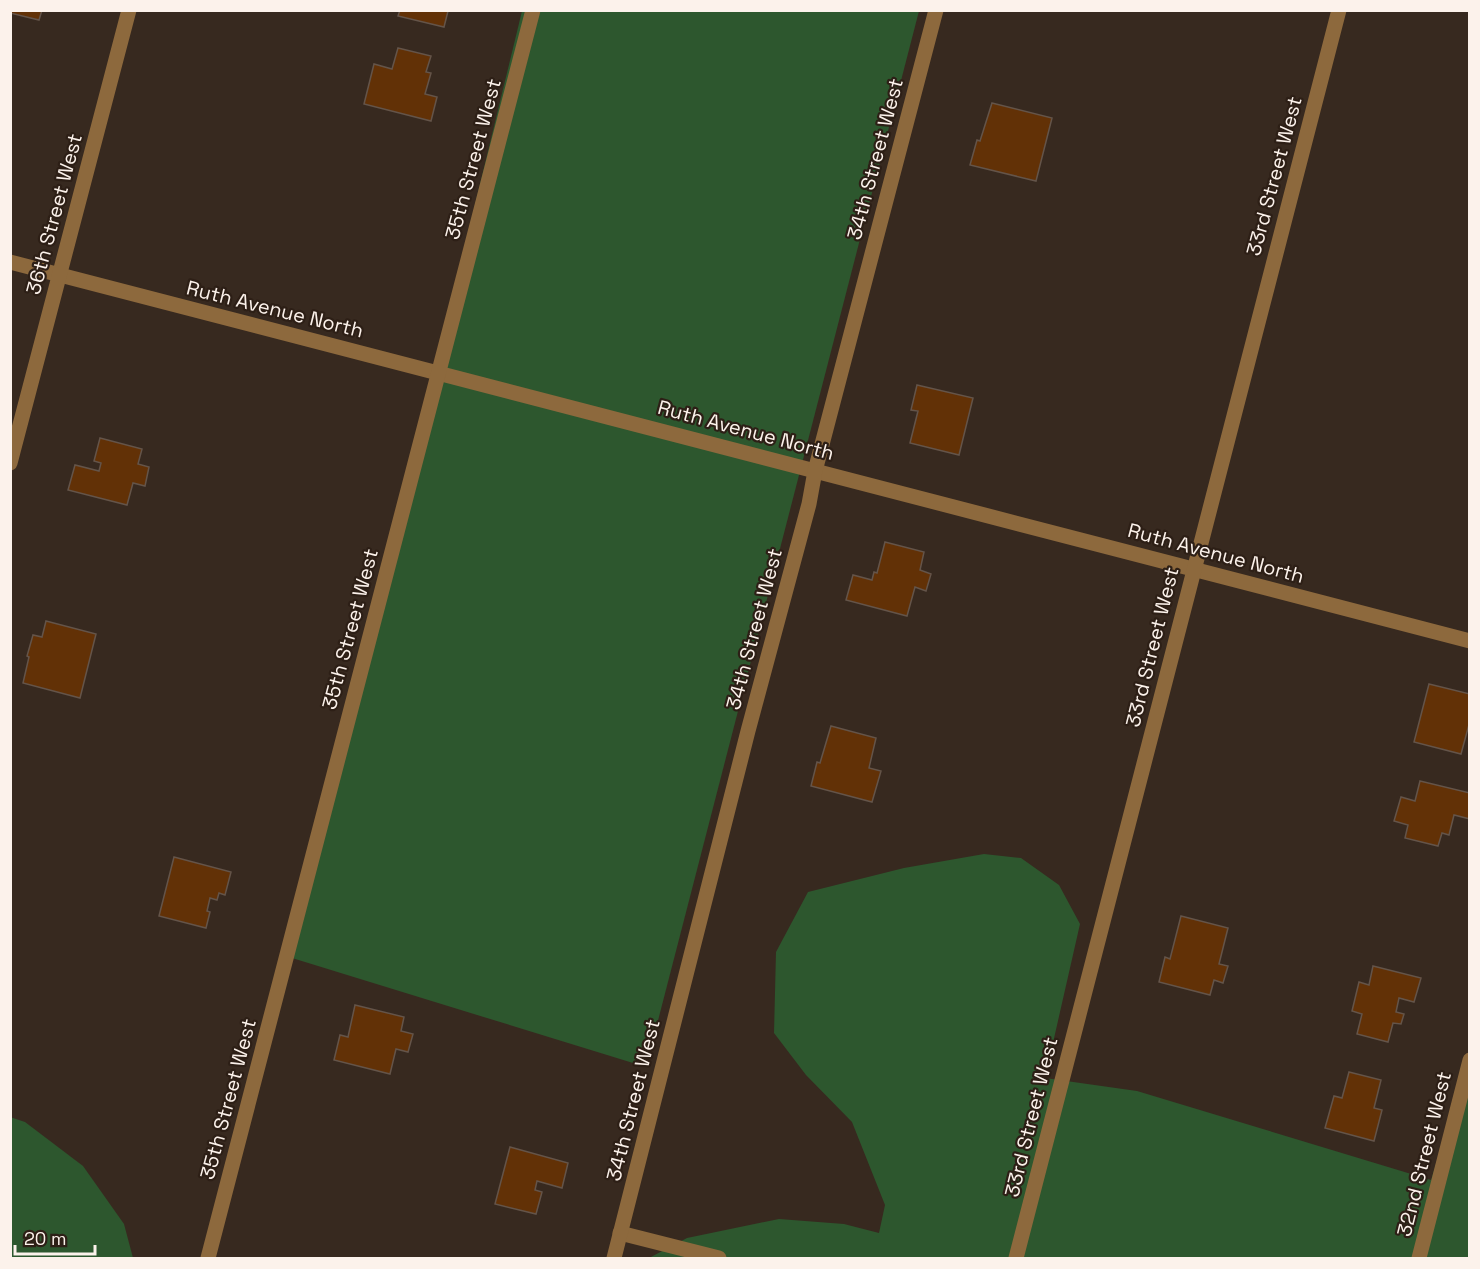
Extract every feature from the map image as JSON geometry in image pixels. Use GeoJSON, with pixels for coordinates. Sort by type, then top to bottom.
{"type":"FeatureCollection","features":[{"type":"Feature","properties":{"kind":"street","name":"36th Street West"},"geometry":{"type":"LineString","coordinates":[[10,464],[129,10]]}},
{"type":"Feature","properties":{"kind":"street","name":"35th Street West"},"geometry":{"type":"LineString","coordinates":[[208,1258],[533,10]]}},
{"type":"Feature","properties":{"kind":"street","name":"34th Street West"},"geometry":{"type":"LineString","coordinates":[[614,1258],[745,742],[809,504],[815,471],[936,10]]}},
{"type":"Feature","properties":{"kind":"street","name":"33rd Street West"},"geometry":{"type":"LineString","coordinates":[[1016,1258],[1339,10]]}},
{"type":"Feature","properties":{"kind":"street","name":"Ruth Avenue North"},"geometry":{"type":"LineString","coordinates":[[10,262],[1470,641]]}},
{"type":"Feature","properties":{"kind":"street","name":"32nd Street West"},"geometry":{"type":"LineString","coordinates":[[1419,1258],[1470,1060]]}},
{"type":"Feature","properties":{"kind":"street"},"geometry":{"type":"LineString","coordinates":[[620,1233],[719,1258]]}},
{"type":"Feature","properties":{"kind":"green space"},"geometry":{"type":"Polygon","coordinates":[[[522,11],[919,11],[646,1067],[292,958],[522,11]]]}},
{"type":"Feature","properties":{"kind":"green space"},"geometry":{"type":"Polygon","coordinates":[[[984,854],[1021,858],[1059,885],[1080,924],[1045,1078],[1137,1091],[1431,1180],[1469,1057],[1469,1258],[649,1258],[687,1238],[779,1219],[844,1224],[879,1233],[885,1205],[852,1122],[806,1075],[774,1033],[776,952],[808,892],[904,868],[984,854]]]}},
{"type":"Feature","properties":{"kind":"green space"},"geometry":{"type":"Polygon","coordinates":[[[10,1117],[25,1122],[83,1166],[124,1224],[133,1258],[11,1258],[10,1117]]]}},
{"type":"Feature","properties":{"kind":"building"},"geometry":{"type":"Polygon","coordinates":[[[10,10],[42,10],[39,20],[10,13],[10,10]]]}},
{"type":"Feature","properties":{"kind":"building"},"geometry":{"type":"Polygon","coordinates":[[[400,10],[450,10],[444,27],[398,16],[400,10]]]}},
{"type":"Feature","properties":{"kind":"building"},"geometry":{"type":"Polygon","coordinates":[[[398,48],[431,56],[426,72],[431,73],[425,94],[437,97],[431,121],[364,104],[374,64],[392,69],[398,48]]]}},
{"type":"Feature","properties":{"kind":"building"},"geometry":{"type":"Polygon","coordinates":[[[992,103],[1052,118],[1036,181],[970,165],[992,103]]]}},
{"type":"Feature","properties":{"kind":"building"},"geometry":{"type":"Polygon","coordinates":[[[917,385],[973,398],[959,455],[910,443],[918,411],[911,410],[917,385]]]}},
{"type":"Feature","properties":{"kind":"building"},"geometry":{"type":"Polygon","coordinates":[[[100,438],[142,449],[138,464],[149,467],[145,486],[133,483],[127,505],[68,490],[75,465],[99,471],[101,463],[94,461],[100,438]]]}},
{"type":"Feature","properties":{"kind":"building"},"geometry":{"type":"Polygon","coordinates":[[[885,542],[924,552],[920,570],[931,574],[926,591],[915,587],[907,616],[846,600],[853,575],[872,580],[874,572],[877,573],[885,542]]]}},
{"type":"Feature","properties":{"kind":"building"},"geometry":{"type":"Polygon","coordinates":[[[46,621],[96,634],[80,698],[23,683],[33,635],[42,637],[46,621]]]}},
{"type":"Feature","properties":{"kind":"building"},"geometry":{"type":"Polygon","coordinates":[[[1429,684],[1470,694],[1470,721],[1461,754],[1414,742],[1429,684]]]}},
{"type":"Feature","properties":{"kind":"building"},"geometry":{"type":"Polygon","coordinates":[[[831,726],[876,738],[869,768],[881,771],[872,802],[811,786],[817,762],[820,763],[831,726]]]}},
{"type":"Feature","properties":{"kind":"building"},"geometry":{"type":"Polygon","coordinates":[[[1420,781],[1470,793],[1470,819],[1454,815],[1449,835],[1442,833],[1438,846],[1405,838],[1408,825],[1394,821],[1401,797],[1415,801],[1420,781]]]}},
{"type":"Feature","properties":{"kind":"building"},"geometry":{"type":"Polygon","coordinates":[[[174,857],[231,872],[225,895],[219,893],[217,900],[210,898],[207,911],[210,912],[206,928],[159,916],[174,857]]]}},
{"type":"Feature","properties":{"kind":"building"},"geometry":{"type":"Polygon","coordinates":[[[1181,916],[1228,928],[1219,964],[1228,966],[1223,983],[1214,980],[1210,995],[1159,982],[1165,957],[1170,959],[1181,916]]]}},
{"type":"Feature","properties":{"kind":"building"},"geometry":{"type":"Polygon","coordinates":[[[1373,966],[1421,978],[1414,1002],[1399,998],[1396,1012],[1404,1014],[1401,1024],[1393,1023],[1388,1042],[1357,1034],[1362,1014],[1352,1011],[1359,982],[1369,985],[1373,966]]]}},
{"type":"Feature","properties":{"kind":"building"},"geometry":{"type":"Polygon","coordinates":[[[355,1005],[404,1017],[401,1031],[413,1034],[408,1052],[396,1049],[390,1074],[334,1060],[340,1035],[348,1037],[355,1005]]]}},
{"type":"Feature","properties":{"kind":"building"},"geometry":{"type":"Polygon","coordinates":[[[1349,1072],[1381,1080],[1374,1108],[1382,1110],[1374,1141],[1325,1128],[1334,1096],[1342,1098],[1349,1072]]]}},
{"type":"Feature","properties":{"kind":"building"},"geometry":{"type":"Polygon","coordinates":[[[510,1147],[568,1163],[562,1188],[537,1181],[535,1190],[542,1192],[536,1214],[495,1204],[510,1147]]]}}]}
